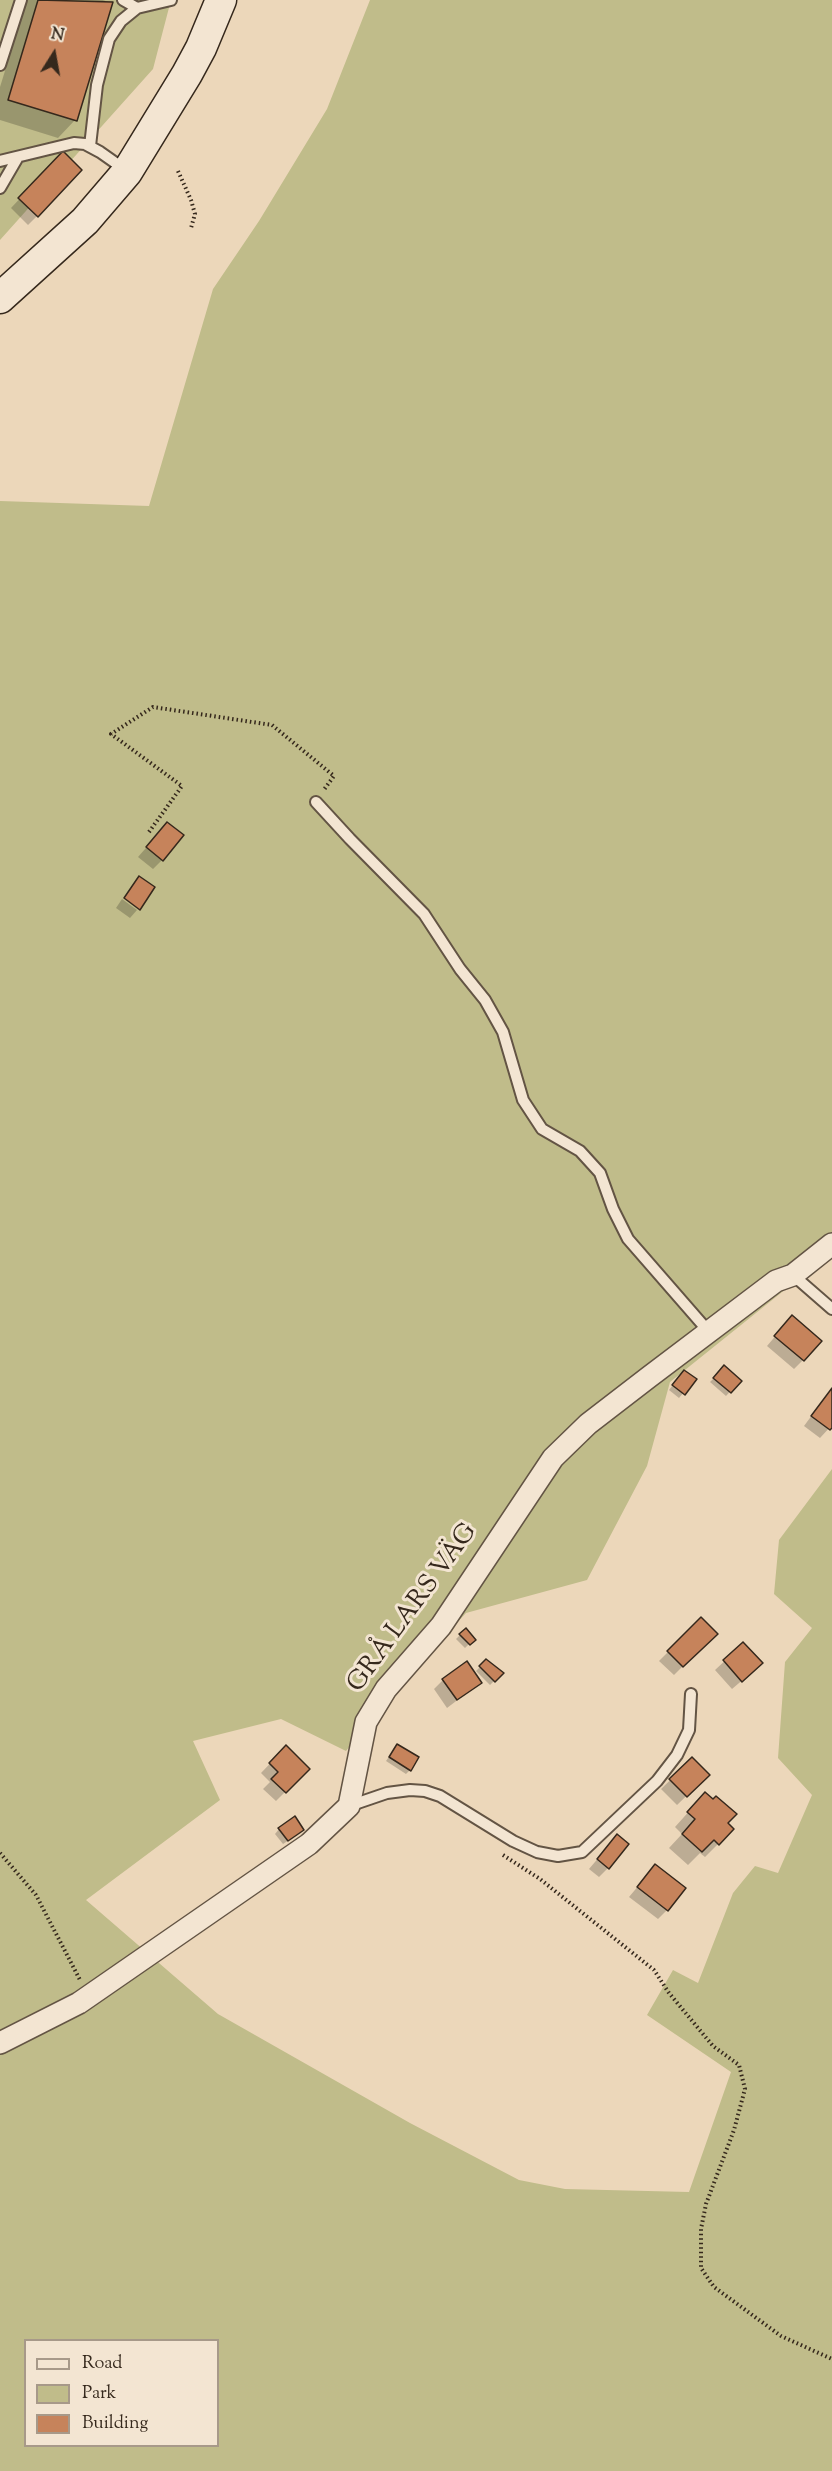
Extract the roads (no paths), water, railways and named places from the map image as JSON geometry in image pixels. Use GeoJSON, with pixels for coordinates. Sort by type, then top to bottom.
{"type":"FeatureCollection","features":[{"type":"Feature","properties":{"kind":"street"},"geometry":{"type":"LineString","coordinates":[[0,298],[85,220],[127,172],[192,66],[214,21],[221,0]]}},
{"type":"Feature","properties":{"kind":"street","name":"GRÅ LARS VÄG"},"geometry":{"type":"LineString","coordinates":[[349,1806],[366,1722],[386,1689],[441,1626],[553,1458],[588,1424],[776,1281],[793,1275],[832,1244]]}},
{"type":"Feature","properties":{"kind":"street"},"geometry":{"type":"LineString","coordinates":[[0,2043],[88,1997],[309,1844],[349,1806]]}},
{"type":"Feature","properties":{"kind":"lane"},"geometry":{"type":"LineString","coordinates":[[0,65],[21,0]]}},
{"type":"Feature","properties":{"kind":"lane"},"geometry":{"type":"LineString","coordinates":[[123,0],[137,8]]}},
{"type":"Feature","properties":{"kind":"lane"},"geometry":{"type":"LineString","coordinates":[[90,146],[97,85],[109,39],[121,21],[137,8],[171,0]]}},
{"type":"Feature","properties":{"kind":"lane"},"geometry":{"type":"LineString","coordinates":[[0,160],[74,143],[90,146],[127,172]]}},
{"type":"Feature","properties":{"kind":"lane"},"geometry":{"type":"LineString","coordinates":[[0,188],[18,157]]}},
{"type":"Feature","properties":{"kind":"lane"},"geometry":{"type":"LineString","coordinates":[[316,802],[424,914],[460,969],[485,1000],[503,1032],[523,1100],[542,1129],[580,1151],[600,1173],[613,1209],[628,1239],[709,1332]]}},
{"type":"Feature","properties":{"kind":"lane"},"geometry":{"type":"LineString","coordinates":[[793,1275],[832,1309]]}},
{"type":"Feature","properties":{"kind":"lane"},"geometry":{"type":"LineString","coordinates":[[349,1806],[387,1793],[425,1791],[440,1796],[513,1841],[537,1852],[558,1856],[582,1852],[657,1781],[677,1755],[689,1731],[691,1694]]}}]}
